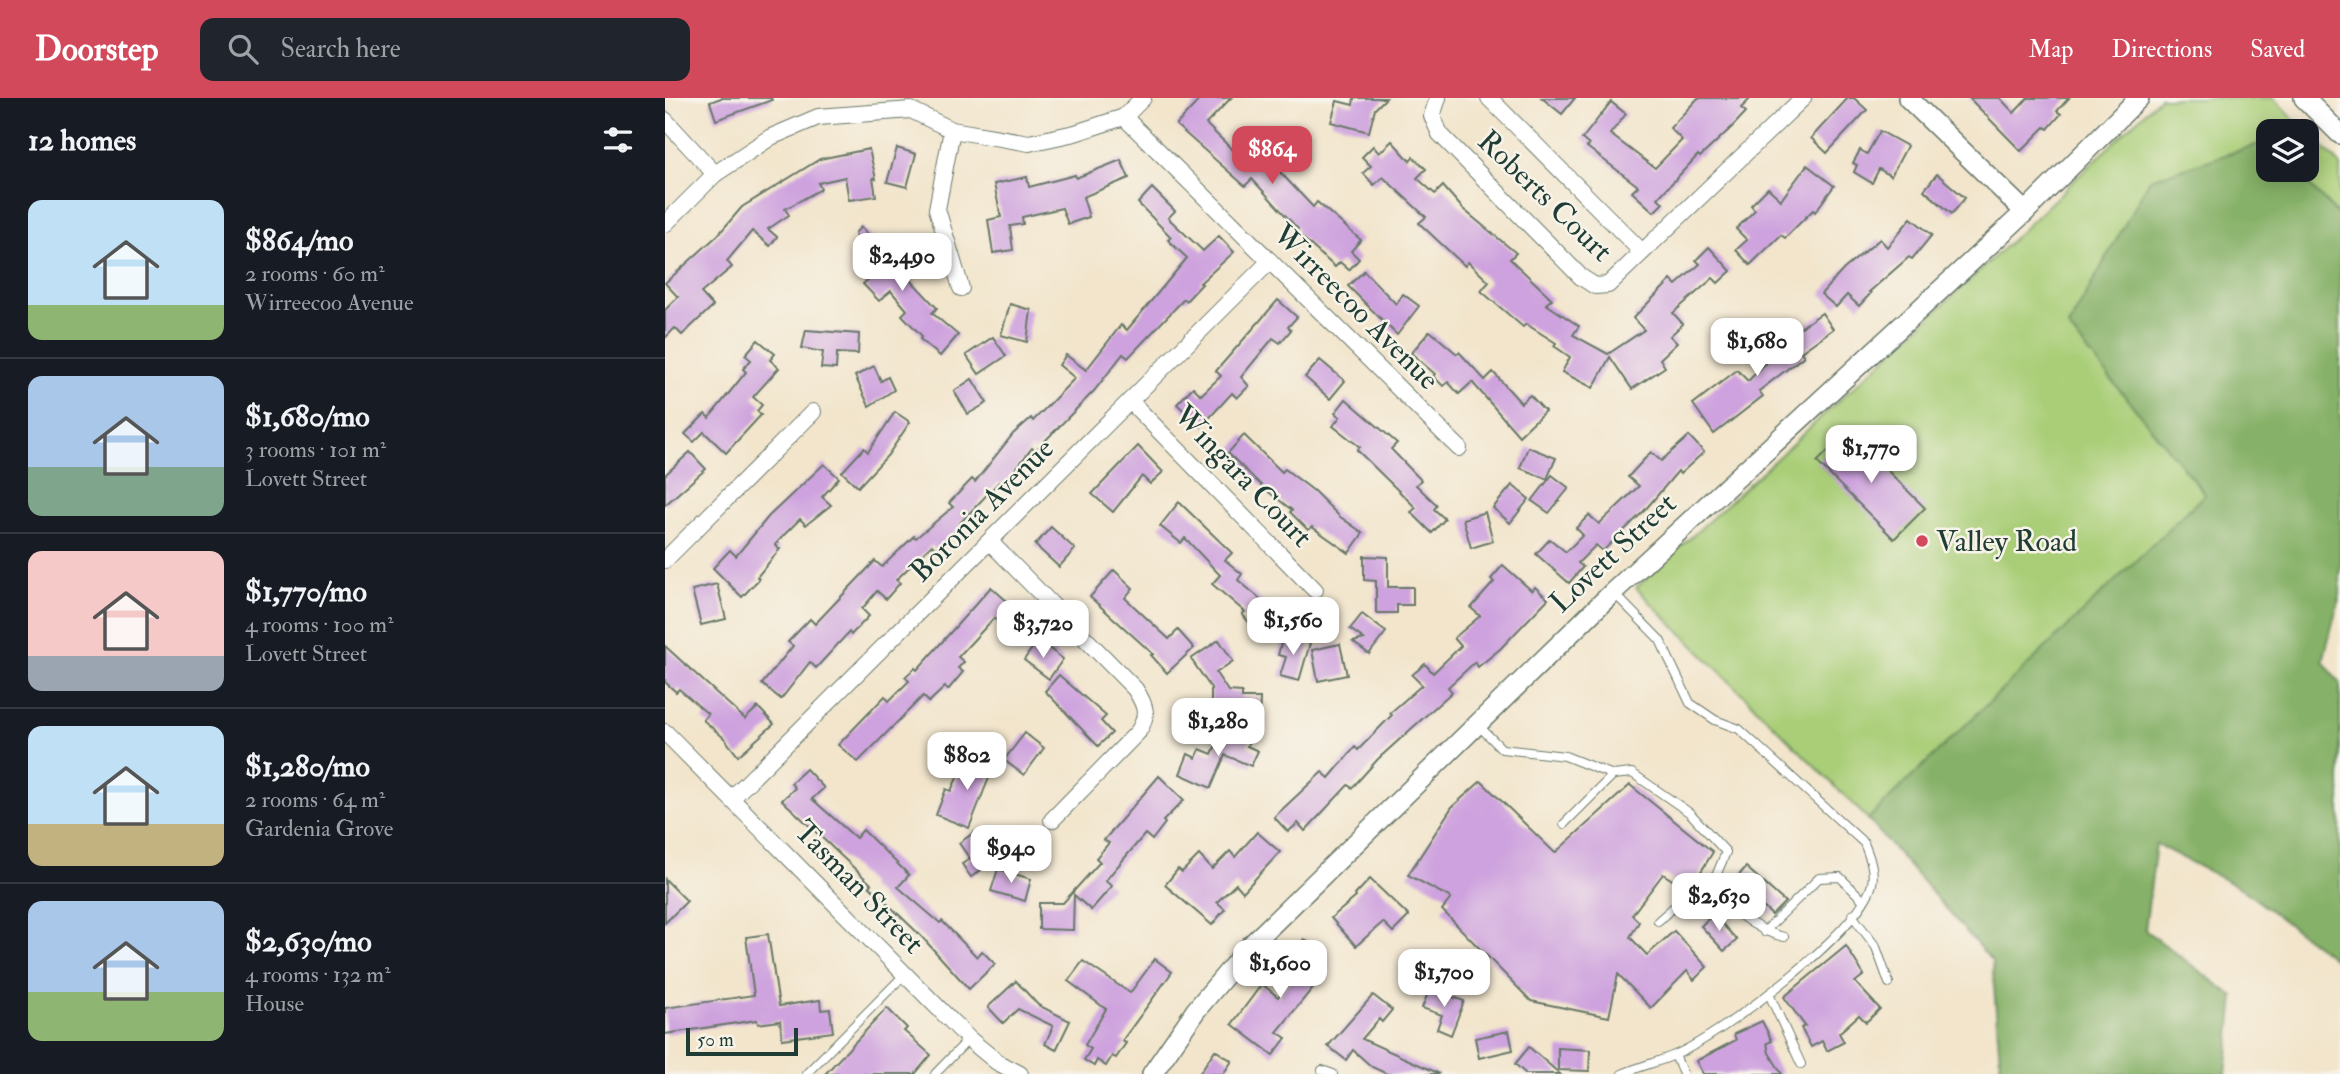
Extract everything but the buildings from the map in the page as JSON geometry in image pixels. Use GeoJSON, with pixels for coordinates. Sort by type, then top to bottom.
{"type":"FeatureCollection","features":[{"type":"Feature","properties":{"kind":"street"},"geometry":{"type":"LineString","coordinates":[[665,224],[715,174],[771,137],[818,117],[864,106],[911,110],[952,130],[1029,143],[1075,133],[1124,117],[1143,98]]}},
{"type":"Feature","properties":{"kind":"street","name":"Roberts Court"},"geometry":{"type":"LineString","coordinates":[[1438,98],[1432,116],[1440,134],[1581,277],[1595,286],[1608,285],[1803,98]]}},
{"type":"Feature","properties":{"kind":"street","name":"Roberts Court"},"geometry":{"type":"LineString","coordinates":[[1489,98],[1642,252]]}},
{"type":"Feature","properties":{"kind":"street"},"geometry":{"type":"LineString","coordinates":[[1907,98],[2025,212]]}},
{"type":"Feature","properties":{"kind":"street","name":"Lovett Street"},"geometry":{"type":"LineString","coordinates":[[1152,1074],[1196,1010],[1250,946],[1613,592],[2025,212],[2139,98]]}},
{"type":"Feature","properties":{"kind":"street"},"geometry":{"type":"LineString","coordinates":[[2304,98],[2340,134]]}},
{"type":"Feature","properties":{"kind":"street","name":"Wirreecoo Avenue"},"geometry":{"type":"LineString","coordinates":[[1124,117],[1459,449]]}},
{"type":"Feature","properties":{"kind":"street"},"geometry":{"type":"LineString","coordinates":[[665,120],[715,174]]}},
{"type":"Feature","properties":{"kind":"street"},"geometry":{"type":"LineString","coordinates":[[952,130],[937,209],[961,288]]}},
{"type":"Feature","properties":{"kind":"street","name":"Boronia Avenue"},"geometry":{"type":"LineString","coordinates":[[732,798],[1270,261]]}},
{"type":"Feature","properties":{"kind":"street","name":"Wingara Court"},"geometry":{"type":"LineString","coordinates":[[1130,401],[1315,590]]}},
{"type":"Feature","properties":{"kind":"street"},"geometry":{"type":"LineString","coordinates":[[665,561],[813,412]]}},
{"type":"Feature","properties":{"kind":"street"},"geometry":{"type":"LineString","coordinates":[[989,542],[1135,689],[1145,704],[1146,719],[1138,732],[1052,820]]}},
{"type":"Feature","properties":{"kind":"street","name":"Tasman Street"},"geometry":{"type":"LineString","coordinates":[[668,740],[732,798],[969,1039],[997,1062],[1020,1074]]}},
{"type":"Feature","properties":{"kind":"lane"},"geometry":{"type":"LineString","coordinates":[[1613,592],[1660,640],[1690,703],[1715,720],[1739,729],[1864,843],[1872,863],[1872,885],[1852,915],[1817,953],[1769,994],[1721,1030],[1675,1055],[1622,1074]]}},
{"type":"Feature","properties":{"kind":"lane"},"geometry":{"type":"LineString","coordinates":[[1476,723],[1502,749],[1565,756],[1613,775],[1632,773],[1690,813],[1727,852],[1716,876],[1701,883],[1658,921]]}},
{"type":"Feature","properties":{"kind":"lane"},"geometry":{"type":"LineString","coordinates":[[1564,824],[1613,775]]}},
{"type":"Feature","properties":{"kind":"lane"},"geometry":{"type":"LineString","coordinates":[[1716,876],[1726,899],[1763,932],[1784,937]]}},
{"type":"Feature","properties":{"kind":"lane"},"geometry":{"type":"LineString","coordinates":[[1763,932],[1819,878],[1840,877],[1863,900]]}},
{"type":"Feature","properties":{"kind":"lane"},"geometry":{"type":"LineString","coordinates":[[1852,915],[1876,947],[1889,983]]}},
{"type":"Feature","properties":{"kind":"lane"},"geometry":{"type":"LineString","coordinates":[[806,1074],[905,974]]}},
{"type":"Feature","properties":{"kind":"lane"},"geometry":{"type":"LineString","coordinates":[[1769,994],[1801,1064]]}},
{"type":"Feature","properties":{"kind":"lane"},"geometry":{"type":"LineString","coordinates":[[935,1074],[969,1039]]}},
{"type":"Feature","properties":{"kind":"lane"},"geometry":{"type":"LineString","coordinates":[[1675,1055],[1683,1074]]}},
{"type":"Feature","properties":{"kind":"lane"},"geometry":{"type":"LineString","coordinates":[[1322,1070],[1333,1074]]}},
{"type":"Feature","properties":{"kind":"green space"},"geometry":{"type":"Polygon","coordinates":[[[2160,98],[2273,98],[2294,119],[2256,119],[2256,182],[2319,182],[2319,143],[2340,164],[2340,595],[1992,961],[1868,819],[1636,588],[1985,266],[2160,98]]]}},
{"type":"Feature","properties":{"kind":"green space"},"geometry":{"type":"Polygon","coordinates":[[[2256,145],[2256,182],[2306,182],[2340,217],[2340,595],[2323,661],[2340,683],[2340,963],[2241,888],[2156,844],[2145,930],[2234,997],[2226,1074],[2001,1074],[1992,961],[1868,819],[2205,494],[2068,327],[2150,179],[2256,145]]]}},
{"type":"Feature","properties":{"kind":"place","name":"Valley Road"},"geometry":{"type":"Point","coordinates":[1922,541]}}]}
